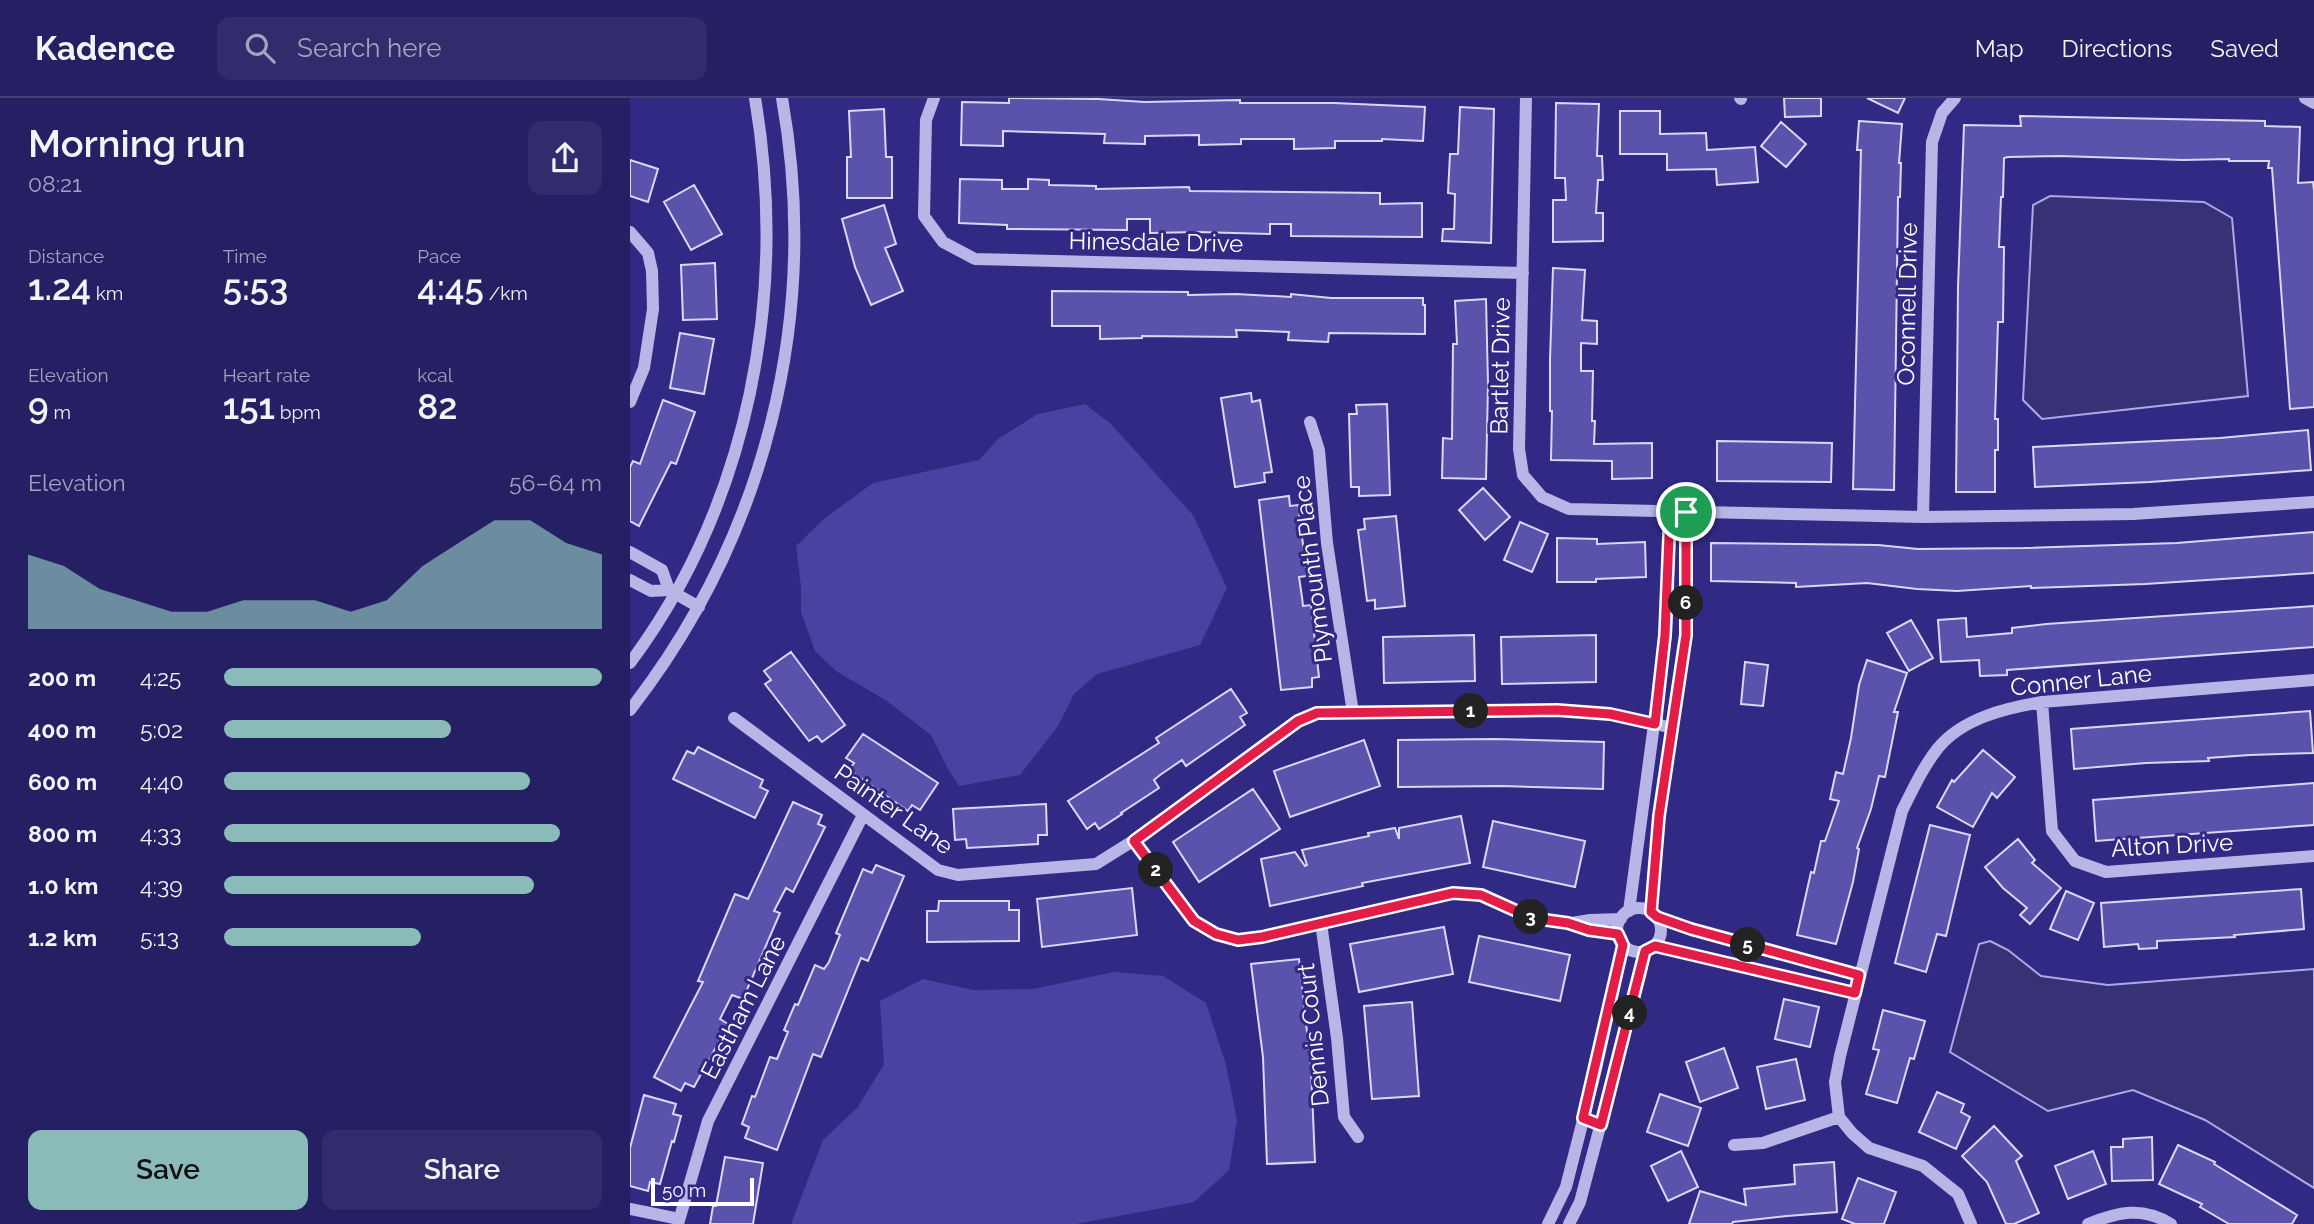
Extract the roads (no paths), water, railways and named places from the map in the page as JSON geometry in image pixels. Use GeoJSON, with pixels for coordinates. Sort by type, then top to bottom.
{"type":"FeatureCollection","features":[{"type":"Feature","properties":{"kind":"street"},"geometry":{"type":"LineString","coordinates":[[630,663],[702,540],[738,441],[755,368],[765,284],[767,212],[764,159],[755,98]]}},
{"type":"Feature","properties":{"kind":"street"},"geometry":{"type":"LineString","coordinates":[[630,710],[682,636],[730,544],[754,482],[778,395],[788,340],[794,270],[791,161],[782,98]]}},
{"type":"Feature","properties":{"kind":"street","name":"Hinesdale Drive"},"geometry":{"type":"LineString","coordinates":[[934,98],[926,120],[924,216],[943,242],[975,259],[1523,273]]}},
{"type":"Feature","properties":{"kind":"street","name":"Bartlet Drive"},"geometry":{"type":"LineString","coordinates":[[1526,98],[1519,449],[1523,475],[1542,497],[1569,509],[1670,512]]}},
{"type":"Feature","properties":{"kind":"street","name":"Oconnell Drive"},"geometry":{"type":"LineString","coordinates":[[1923,517],[1932,142],[1942,113],[1955,98]]}},
{"type":"Feature","properties":{"kind":"street"},"geometry":{"type":"LineString","coordinates":[[2305,98],[2314,103]]}},
{"type":"Feature","properties":{"kind":"street"},"geometry":{"type":"LineString","coordinates":[[630,232],[648,253],[652,271],[653,309],[644,368],[630,402]]}},
{"type":"Feature","properties":{"kind":"street","name":"Plymounth Place"},"geometry":{"type":"LineString","coordinates":[[1310,422],[1320,450],[1327,543],[1353,712]]}},
{"type":"Feature","properties":{"kind":"street"},"geometry":{"type":"LineString","coordinates":[[1548,1224],[1566,1187],[1621,940],[1655,724],[1665,635],[1670,512],[1923,517],[2133,514],[2314,502]]}},
{"type":"Feature","properties":{"kind":"street"},"geometry":{"type":"LineString","coordinates":[[1569,1224],[1580,1202],[1650,949],[1660,937],[1661,927],[1654,914],[1659,816],[1686,635],[1686,512]]}},
{"type":"Feature","properties":{"kind":"street"},"geometry":{"type":"LineString","coordinates":[[632,558],[662,570],[672,592]]}},
{"type":"Feature","properties":{"kind":"street"},"geometry":{"type":"LineString","coordinates":[[630,580],[651,591],[672,592],[699,607]]}},
{"type":"Feature","properties":{"kind":"street","name":"Conner Lane"},"geometry":{"type":"LineString","coordinates":[[1839,1117],[1835,1082],[1859,975],[1902,811],[1918,777],[1939,746],[1969,723],[2009,708],[2042,702],[2314,680]]}},
{"type":"Feature","properties":{"kind":"street","name":"Alton Drive"},"geometry":{"type":"LineString","coordinates":[[2042,702],[2053,831],[2075,862],[2106,872],[2314,856]]}},
{"type":"Feature","properties":{"kind":"street","name":"Painter Lane"},"geometry":{"type":"LineString","coordinates":[[734,718],[938,870],[958,875],[1096,864],[1134,841],[1298,721],[1317,713],[1557,710],[1610,714],[1673,728]]}},
{"type":"Feature","properties":{"kind":"street","name":"Eastham Lane"},"geometry":{"type":"LineString","coordinates":[[679,1222],[708,1121],[863,815]]}},
{"type":"Feature","properties":{"kind":"street"},"geometry":{"type":"LineString","coordinates":[[1134,841],[1194,921],[1216,934],[1238,940],[1262,937],[1453,893],[1481,895],[1532,918],[1568,923],[1621,940],[1633,951],[1650,949],[1855,993]]}},
{"type":"Feature","properties":{"kind":"street"},"geometry":{"type":"LineString","coordinates":[[1568,923],[1625,915],[1644,909],[1691,929],[1859,975]]}},
{"type":"Feature","properties":{"kind":"street","name":"Dennis Court"},"geometry":{"type":"LineString","coordinates":[[1321,923],[1337,1038],[1344,1117],[1358,1137]]}},
{"type":"Feature","properties":{"kind":"street"},"geometry":{"type":"LineString","coordinates":[[1734,1144],[1763,1143],[1839,1117],[1869,1148],[1923,1166],[1958,1194],[1971,1224]]}},
{"type":"Feature","properties":{"kind":"street"},"geometry":{"type":"LineString","coordinates":[[1583,1118],[1601,1125]]}},
{"type":"Feature","properties":{"kind":"street"},"geometry":{"type":"LineString","coordinates":[[630,1209],[679,1222]]}},
{"type":"Feature","properties":{"kind":"street"},"geometry":{"type":"LineString","coordinates":[[2088,1224],[2112,1215],[2140,1212],[2159,1217],[2171,1224]]}}]}
